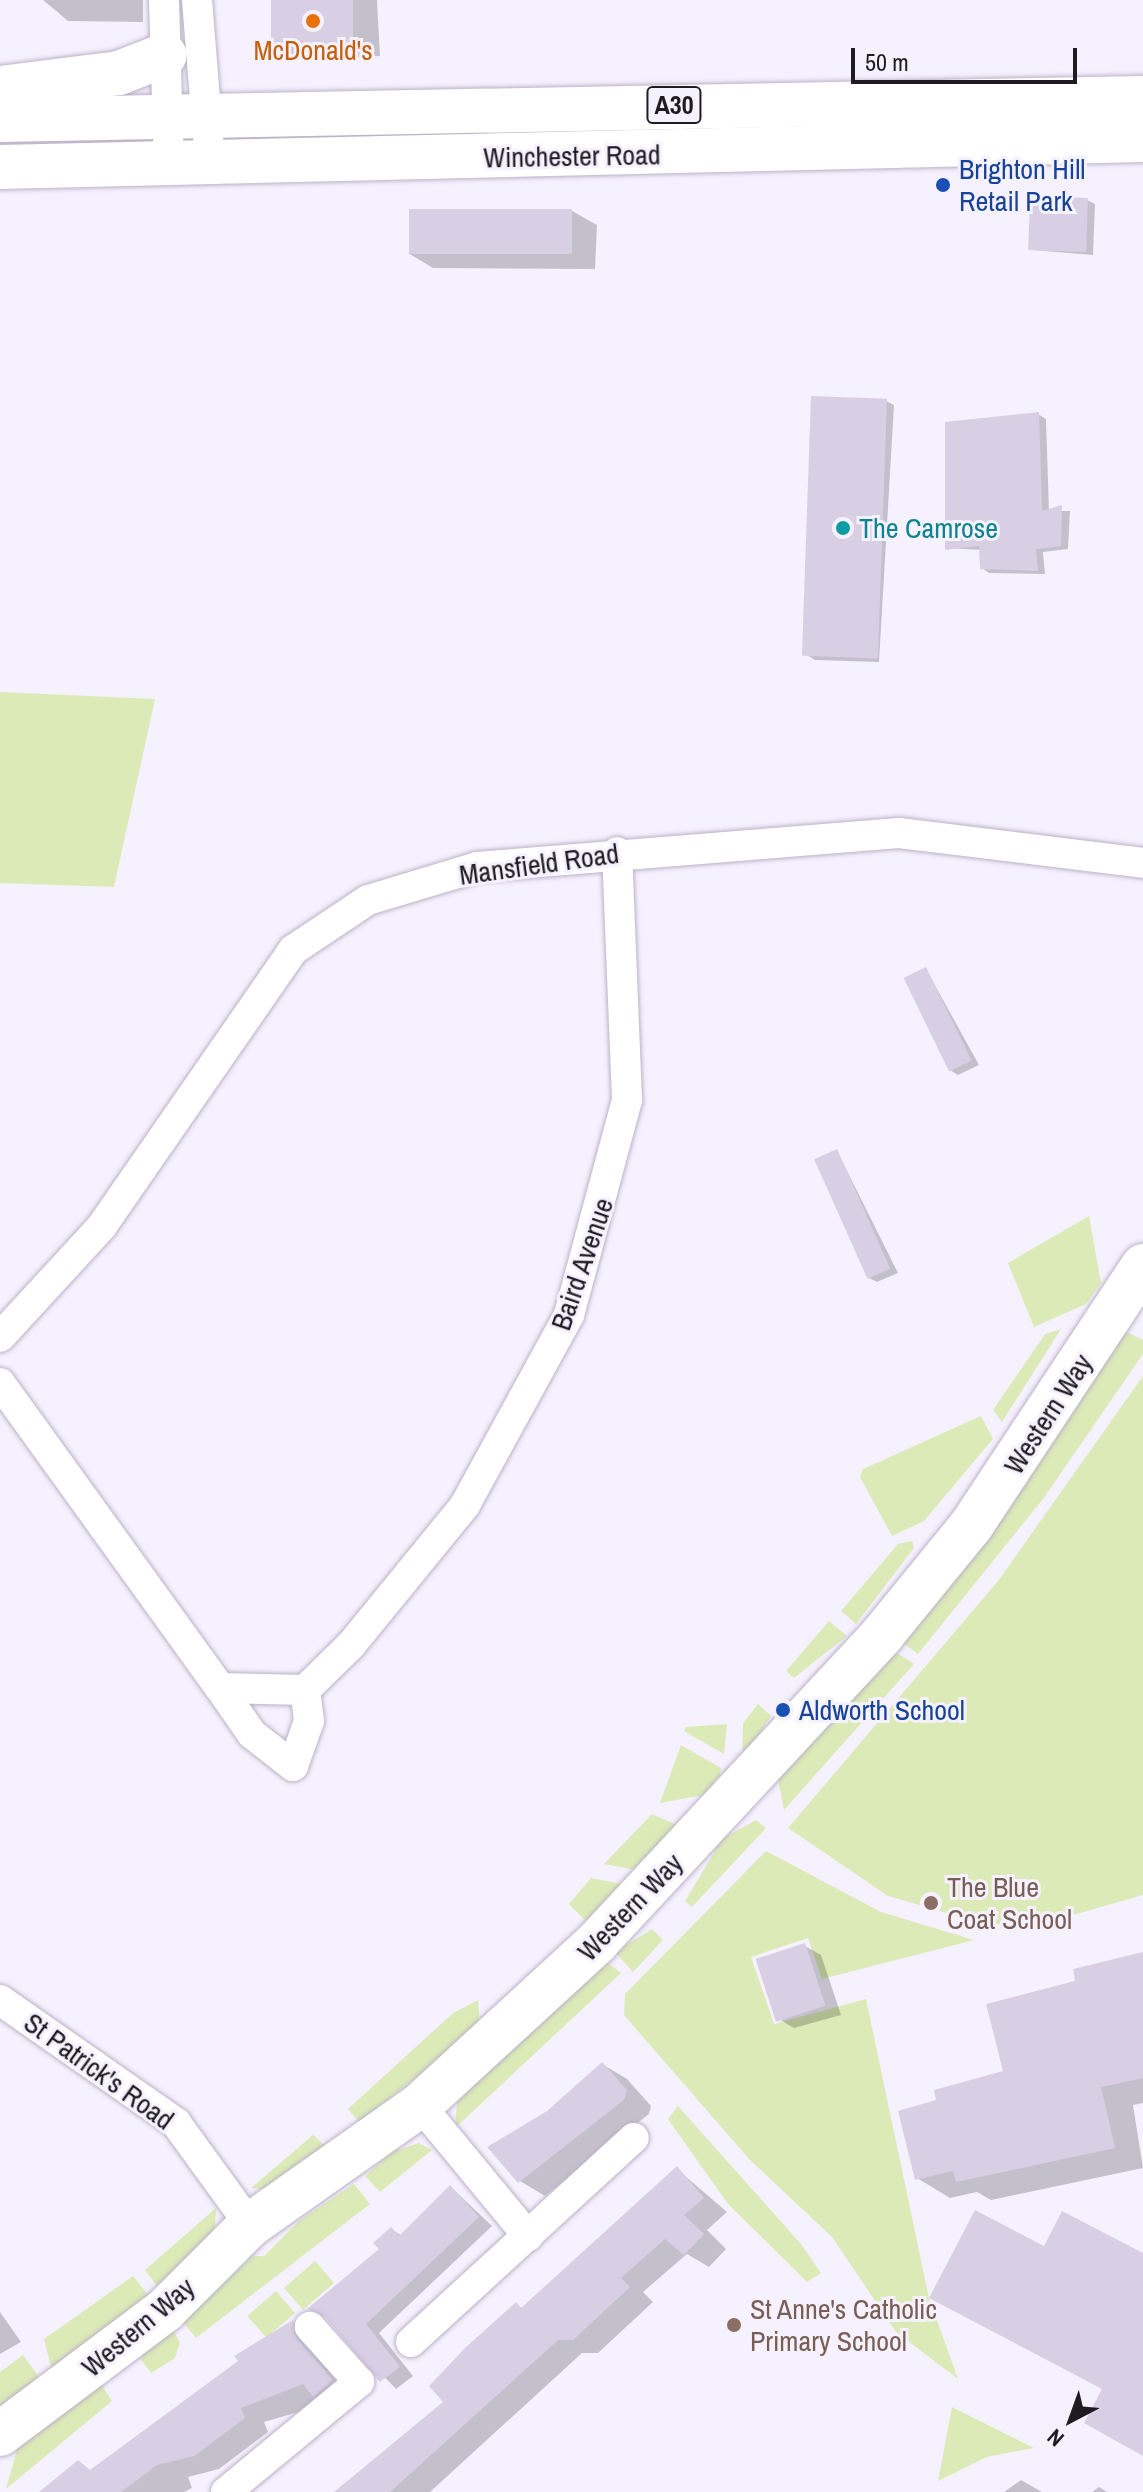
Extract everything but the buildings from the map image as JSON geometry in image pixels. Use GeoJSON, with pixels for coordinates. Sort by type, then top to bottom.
{"type":"FeatureCollection","features":[{"type":"Feature","properties":{"kind":"main road"},"geometry":{"type":"LineString","coordinates":[[0,88],[119,73],[165,55]]}},
{"type":"Feature","properties":{"kind":"main road","name":"Winchester Road"},"geometry":{"type":"LineString","coordinates":[[0,120],[186,112],[1143,98]]}},
{"type":"Feature","properties":{"kind":"main road","name":"Winchester Road"},"geometry":{"type":"LineString","coordinates":[[0,167],[1143,140]]}},
{"type":"Feature","properties":{"kind":"main road","name":"Western Way"},"geometry":{"type":"LineString","coordinates":[[0,2434],[165,2310],[250,2225],[420,2105],[597,1942],[882,1635],[1041,1431],[1143,1266]]}},
{"type":"Feature","properties":{"kind":"street"},"geometry":{"type":"LineString","coordinates":[[164,0],[165,55],[186,112],[190,164]]}},
{"type":"Feature","properties":{"kind":"street"},"geometry":{"type":"LineString","coordinates":[[190,164],[186,112],[197,0]]}},
{"type":"Feature","properties":{"kind":"street","name":"Mansfield Road"},"geometry":{"type":"LineString","coordinates":[[0,1337],[102,1226],[293,950],[368,900],[477,867],[617,852],[899,833],[1143,863]]}},
{"type":"Feature","properties":{"kind":"street","name":"Baird Avenue"},"geometry":{"type":"LineString","coordinates":[[305,1690],[351,1645],[465,1505],[569,1315],[627,1100],[617,852]]}},
{"type":"Feature","properties":{"kind":"street"},"geometry":{"type":"LineString","coordinates":[[0,1383],[252,1734],[293,1766],[309,1721],[305,1690],[220,1688]]}},
{"type":"Feature","properties":{"kind":"street","name":"St Patrick's Road"},"geometry":{"type":"LineString","coordinates":[[0,2000],[176,2123],[250,2225]]}},
{"type":"Feature","properties":{"kind":"street"},"geometry":{"type":"LineString","coordinates":[[420,2105],[528,2236]]}},
{"type":"Feature","properties":{"kind":"street"},"geometry":{"type":"LineString","coordinates":[[411,2342],[634,2138]]}},
{"type":"Feature","properties":{"kind":"street"},"geometry":{"type":"LineString","coordinates":[[226,2492],[359,2382],[310,2327]]}},
{"type":"Feature","properties":{"kind":"green space"},"geometry":{"type":"Polygon","coordinates":[[[0,692],[155,699],[114,887],[0,883],[0,692]]]}},
{"type":"Feature","properties":{"kind":"green space"},"geometry":{"type":"Polygon","coordinates":[[[1089,1216],[1101,1283],[1086,1304],[1034,1327],[1008,1263],[1089,1216]]]}},
{"type":"Feature","properties":{"kind":"green space"},"geometry":{"type":"Polygon","coordinates":[[[1061,1329],[1002,1422],[993,1410],[1045,1334],[1061,1329]]]}},
{"type":"Feature","properties":{"kind":"green space"},"geometry":{"type":"Polygon","coordinates":[[[1125,1331],[1143,1340],[1143,1354],[1043,1499],[918,1654],[903,1643],[1041,1460],[1125,1331]]]}},
{"type":"Feature","properties":{"kind":"green space"},"geometry":{"type":"Polygon","coordinates":[[[1143,1376],[1143,1895],[1038,1925],[984,1924],[888,1896],[788,1828],[998,1581],[1143,1376]]]}},
{"type":"Feature","properties":{"kind":"green space"},"geometry":{"type":"Polygon","coordinates":[[[981,1416],[993,1439],[924,1521],[892,1536],[860,1477],[863,1469],[981,1416]]]}},
{"type":"Feature","properties":{"kind":"green space"},"geometry":{"type":"Polygon","coordinates":[[[912,1541],[914,1548],[856,1624],[841,1611],[898,1544],[912,1541]]]}},
{"type":"Feature","properties":{"kind":"green space"},"geometry":{"type":"Polygon","coordinates":[[[829,1621],[847,1636],[794,1678],[786,1671],[829,1621]]]}},
{"type":"Feature","properties":{"kind":"green space"},"geometry":{"type":"Polygon","coordinates":[[[894,1651],[914,1664],[784,1810],[778,1780],[894,1651]]]}},
{"type":"Feature","properties":{"kind":"green space"},"geometry":{"type":"Polygon","coordinates":[[[758,1704],[771,1716],[742,1762],[743,1723],[758,1704]]]}},
{"type":"Feature","properties":{"kind":"green space"},"geometry":{"type":"Polygon","coordinates":[[[727,1724],[724,1754],[684,1731],[686,1727],[727,1724]]]}},
{"type":"Feature","properties":{"kind":"green space"},"geometry":{"type":"Polygon","coordinates":[[[681,1745],[721,1768],[720,1775],[704,1795],[660,1803],[681,1745]]]}},
{"type":"Feature","properties":{"kind":"green space"},"geometry":{"type":"Polygon","coordinates":[[[652,1814],[679,1826],[636,1870],[604,1864],[652,1814]]]}},
{"type":"Feature","properties":{"kind":"green space"},"geometry":{"type":"Polygon","coordinates":[[[756,1820],[766,1828],[692,1907],[685,1901],[722,1839],[756,1820]]]}},
{"type":"Feature","properties":{"kind":"green space"},"geometry":{"type":"Polygon","coordinates":[[[766,1851],[881,1912],[974,1940],[822,1979],[808,1938],[751,1957],[774,2024],[866,1999],[929,2298],[958,2379],[896,2332],[832,2237],[749,2159],[624,2015],[625,1994],[766,1851]]]}},
{"type":"Feature","properties":{"kind":"green space"},"geometry":{"type":"Polygon","coordinates":[[[591,1878],[627,1885],[587,1922],[569,1904],[591,1878]]]}},
{"type":"Feature","properties":{"kind":"green space"},"geometry":{"type":"Polygon","coordinates":[[[652,1929],[663,1940],[633,1972],[615,1952],[652,1929]]]}},
{"type":"Feature","properties":{"kind":"green space"},"geometry":{"type":"Polygon","coordinates":[[[604,1960],[621,1973],[455,2128],[457,2101],[604,1960]]]}},
{"type":"Feature","properties":{"kind":"green space"},"geometry":{"type":"Polygon","coordinates":[[[478,2000],[480,2027],[359,2122],[348,2109],[453,2013],[478,2000]]]}},
{"type":"Feature","properties":{"kind":"green space"},"geometry":{"type":"Polygon","coordinates":[[[678,2106],[801,2244],[821,2273],[807,2282],[728,2204],[668,2119],[678,2106]]]}},
{"type":"Feature","properties":{"kind":"green space"},"geometry":{"type":"Polygon","coordinates":[[[313,2135],[329,2149],[271,2189],[251,2188],[313,2135]]]}},
{"type":"Feature","properties":{"kind":"green space"},"geometry":{"type":"Polygon","coordinates":[[[419,2143],[432,2150],[380,2192],[365,2176],[392,2152],[419,2143]]]}},
{"type":"Feature","properties":{"kind":"green space"},"geometry":{"type":"Polygon","coordinates":[[[354,2184],[370,2204],[196,2338],[183,2322],[253,2256],[264,2256],[300,2220],[354,2184]]]}},
{"type":"Feature","properties":{"kind":"green space"},"geometry":{"type":"Polygon","coordinates":[[[216,2208],[214,2243],[157,2286],[145,2270],[216,2208]]]}},
{"type":"Feature","properties":{"kind":"green space"},"geometry":{"type":"Polygon","coordinates":[[[315,2261],[334,2283],[303,2310],[284,2288],[315,2261]]]}},
{"type":"Feature","properties":{"kind":"green space"},"geometry":{"type":"Polygon","coordinates":[[[133,2276],[148,2295],[52,2371],[44,2339],[133,2276]]]}},
{"type":"Feature","properties":{"kind":"green space"},"geometry":{"type":"Polygon","coordinates":[[[276,2291],[295,2313],[266,2338],[247,2316],[276,2291]]]}},
{"type":"Feature","properties":{"kind":"green space"},"geometry":{"type":"Polygon","coordinates":[[[172,2329],[180,2342],[175,2358],[151,2373],[139,2357],[172,2329]]]}},
{"type":"Feature","properties":{"kind":"green space"},"geometry":{"type":"Polygon","coordinates":[[[23,2355],[42,2381],[0,2409],[0,2372],[23,2355]]]}},
{"type":"Feature","properties":{"kind":"green space"},"geometry":{"type":"Polygon","coordinates":[[[101,2384],[112,2401],[6,2489],[17,2449],[101,2384]]]}},
{"type":"Feature","properties":{"kind":"green space"},"geometry":{"type":"Polygon","coordinates":[[[952,2407],[1034,2448],[987,2457],[938,2481],[952,2407]]]}},
{"type":"Feature","properties":{"kind":"place","name":"McDonald's"},"geometry":{"type":"Point","coordinates":[313,21]}},
{"type":"Feature","properties":{"kind":"place","name":"Brighton Hill Retail Park"},"geometry":{"type":"Point","coordinates":[943,185]}},
{"type":"Feature","properties":{"kind":"place","name":"The Camrose"},"geometry":{"type":"Point","coordinates":[843,528]}},
{"type":"Feature","properties":{"kind":"place","name":"Aldworth School"},"geometry":{"type":"Point","coordinates":[783,1710]}},
{"type":"Feature","properties":{"kind":"place","name":"The Blue Coat School"},"geometry":{"type":"Point","coordinates":[931,1903]}},
{"type":"Feature","properties":{"kind":"place","name":"St Anne's Catholic Primary School"},"geometry":{"type":"Point","coordinates":[734,2325]}}]}
